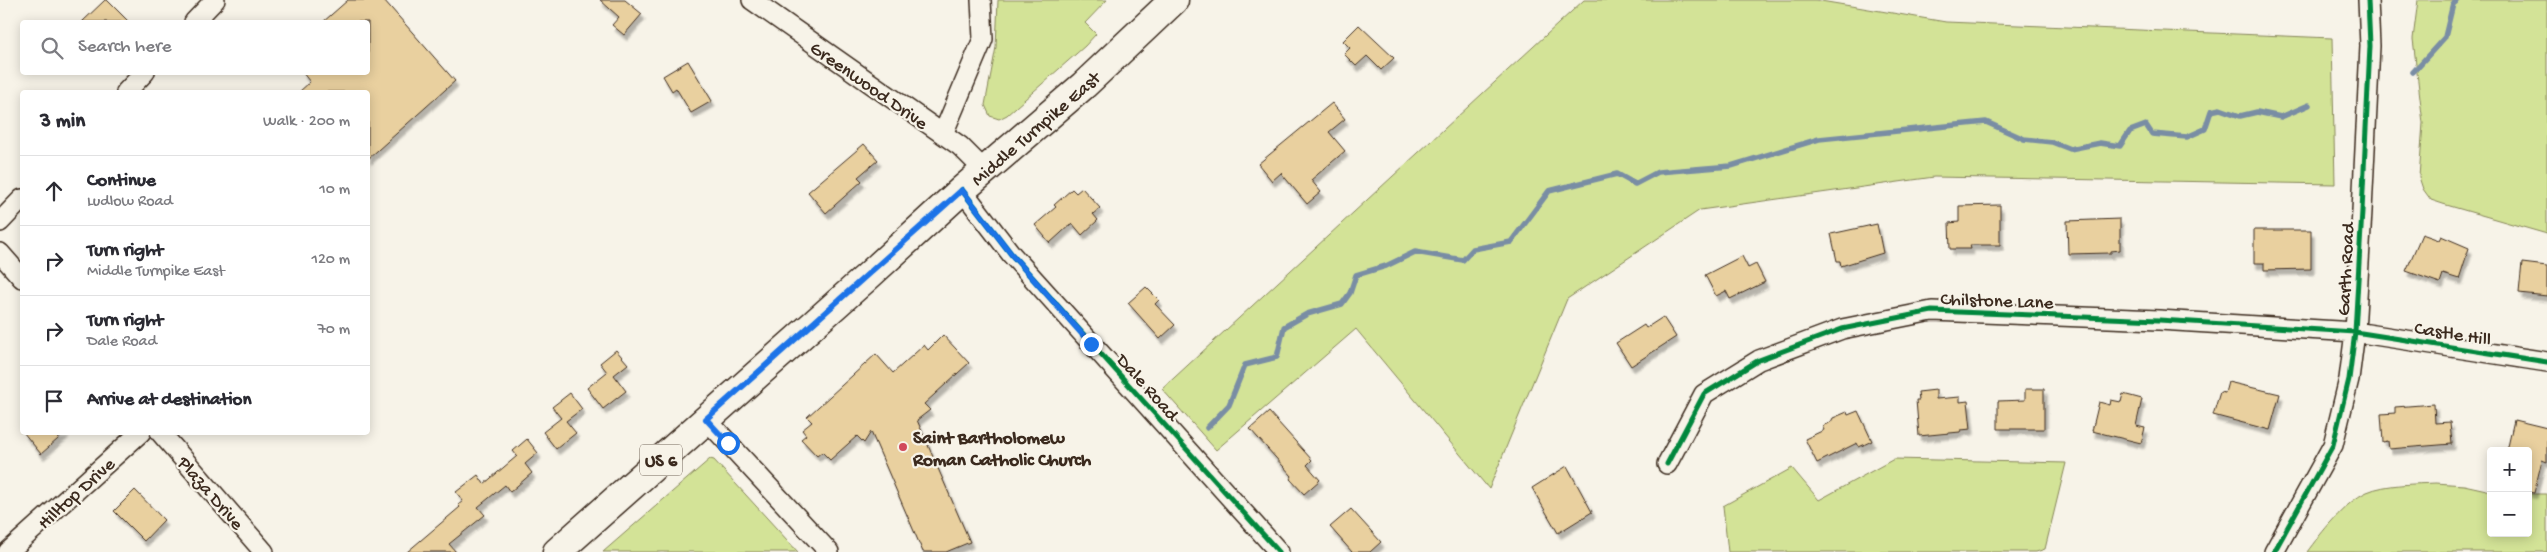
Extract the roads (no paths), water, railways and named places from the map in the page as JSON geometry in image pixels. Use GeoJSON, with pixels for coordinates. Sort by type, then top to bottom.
{"type":"FeatureCollection","features":[{"type":"Feature","properties":{"kind":"main road","name":"Middle Turnpike East"},"geometry":{"type":"LineString","coordinates":[[557,552],[962,190],[1084,85],[1174,0]]}},
{"type":"Feature","properties":{"kind":"street"},"geometry":{"type":"LineString","coordinates":[[196,20],[215,0]]}},
{"type":"Feature","properties":{"kind":"street","name":"Greenwood Drive"},"geometry":{"type":"LineString","coordinates":[[752,0],[960,146],[984,171]]}},
{"type":"Feature","properties":{"kind":"street"},"geometry":{"type":"LineString","coordinates":[[943,134],[983,39],[981,0]]}},
{"type":"Feature","properties":{"kind":"street","name":"Garth Road"},"geometry":{"type":"LineString","coordinates":[[2274,552],[2333,445],[2349,379],[2355,332],[2370,55],[2368,0]]}},
{"type":"Feature","properties":{"kind":"street"},"geometry":{"type":"LineString","coordinates":[[128,90],[142,75]]}},
{"type":"Feature","properties":{"kind":"street","name":"Dale Road"},"geometry":{"type":"LineString","coordinates":[[962,190],[1012,255],[1279,552]]}},
{"type":"Feature","properties":{"kind":"street"},"geometry":{"type":"LineString","coordinates":[[0,222],[20,201]]}},
{"type":"Feature","properties":{"kind":"street"},"geometry":{"type":"LineString","coordinates":[[0,253],[20,276]]}},
{"type":"Feature","properties":{"kind":"street","name":"Chilstone Lane"},"geometry":{"type":"LineString","coordinates":[[1667,464],[1704,394],[1759,360],[1842,329],[1932,311],[2159,320],[2355,332]]}},
{"type":"Feature","properties":{"kind":"street","name":"Castle Hill"},"geometry":{"type":"LineString","coordinates":[[2355,332],[2547,362]]}},
{"type":"Feature","properties":{"kind":"street"},"geometry":{"type":"LineString","coordinates":[[706,419],[829,552]]}},
{"type":"Feature","properties":{"kind":"street","name":"Hilltop Drive"},"geometry":{"type":"LineString","coordinates":[[8,552],[138,435]]}},
{"type":"Feature","properties":{"kind":"street","name":"Plaza Drive"},"geometry":{"type":"LineString","coordinates":[[163,435],[264,552]]}},
{"type":"Feature","properties":{"kind":"waterway"},"geometry":{"type":"LineString","coordinates":[[2413,72],[2445,37],[2453,4],[2458,0]]}},
{"type":"Feature","properties":{"kind":"waterway"},"geometry":{"type":"LineString","coordinates":[[1207,428],[1229,405],[1245,365],[1277,357],[1284,327],[1307,314],[1342,304],[1350,293],[1356,275],[1386,266],[1415,252],[1463,260],[1473,249],[1511,242],[1549,191],[1617,174],[1635,184],[1658,172],[1731,166],[1819,139],[1986,122],[2024,139],[2052,142],[2070,149],[2100,143],[2120,146],[2130,131],[2146,125],[2152,134],[2187,137],[2205,129],[2211,111],[2220,109],[2240,116],[2257,112],[2281,117],[2309,105]]}},
{"type":"Feature","properties":{"kind":"place","name":"Saint Bartholomew Roman Catholic Church"},"geometry":{"type":"Point","coordinates":[903,447]}}]}
